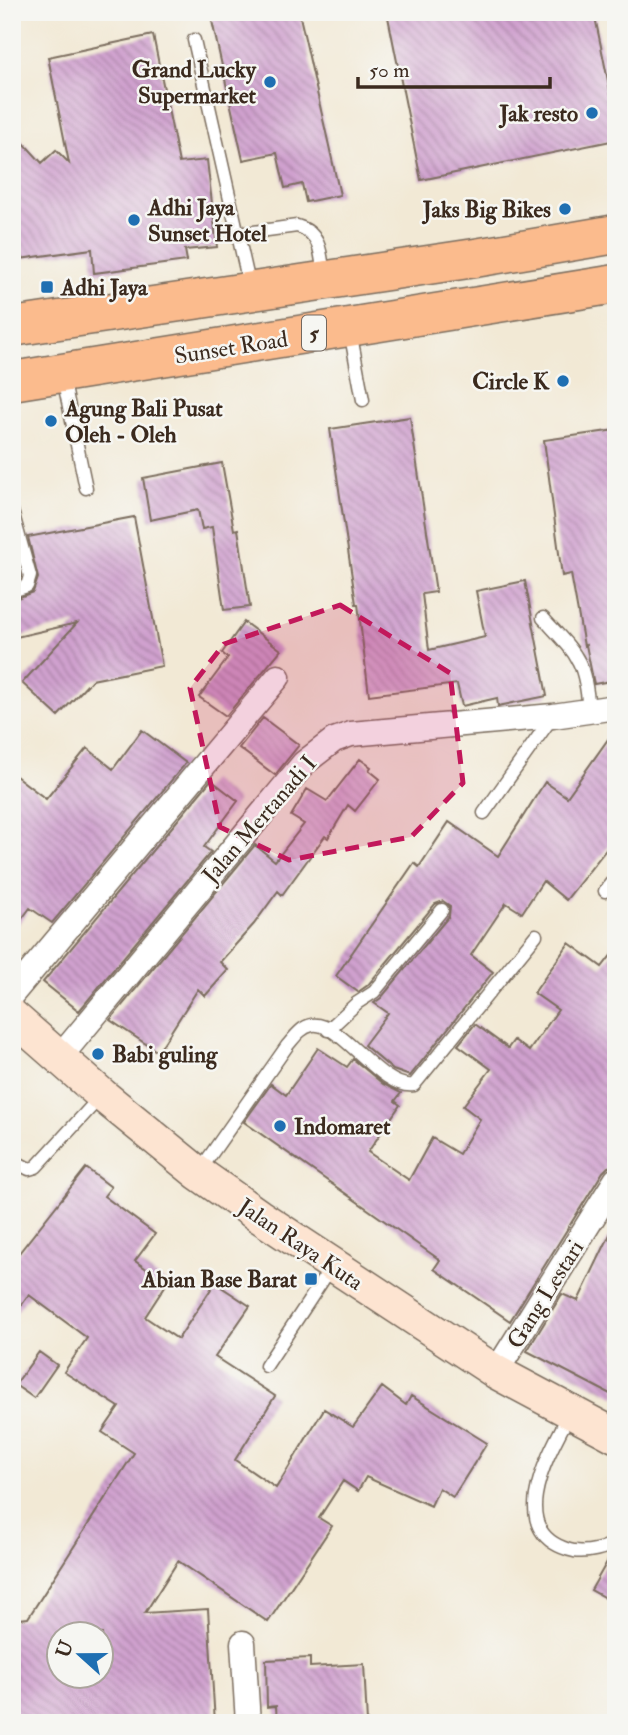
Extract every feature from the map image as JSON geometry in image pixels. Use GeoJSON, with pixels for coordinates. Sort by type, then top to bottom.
{"type":"FeatureCollection","features":[{"type":"Feature","properties":{"kind":"highway","name":"5"},"geometry":{"type":"LineString","coordinates":[[12,327],[500,254],[616,234]]}},
{"type":"Feature","properties":{"kind":"highway"},"geometry":{"type":"LineString","coordinates":[[500,254],[510,301]]}},
{"type":"Feature","properties":{"kind":"highway","name":"Sunset Road"},"geometry":{"type":"LineString","coordinates":[[12,382],[616,284]]}},
{"type":"Feature","properties":{"kind":"main road","name":"Jalan Raya Kuta"},"geometry":{"type":"LineString","coordinates":[[12,1016],[102,1095],[198,1173],[332,1266],[496,1372],[616,1436]]}},
{"type":"Feature","properties":{"kind":"street"},"geometry":{"type":"LineString","coordinates":[[12,994],[278,677]]}},
{"type":"Feature","properties":{"kind":"street","name":"Jalan Mertanadi I"},"geometry":{"type":"LineString","coordinates":[[60,1057],[295,774],[318,751],[334,740],[352,734],[553,716],[616,707]]}},
{"type":"Feature","properties":{"kind":"street","name":"Gang Lestari"},"geometry":{"type":"LineString","coordinates":[[496,1372],[607,1214],[616,1180]]}},
{"type":"Feature","properties":{"kind":"street"},"geometry":{"type":"LineString","coordinates":[[243,1643],[248,1723]]}},
{"type":"Feature","properties":{"kind":"lane"},"geometry":{"type":"LineString","coordinates":[[614,12],[616,20]]}},
{"type":"Feature","properties":{"kind":"lane"},"geometry":{"type":"LineString","coordinates":[[194,40],[251,292]]}},
{"type":"Feature","properties":{"kind":"lane"},"geometry":{"type":"LineString","coordinates":[[239,234],[297,226],[306,228],[319,243],[324,281]]}},
{"type":"Feature","properties":{"kind":"lane"},"geometry":{"type":"LineString","coordinates":[[349,328],[363,400]]}},
{"type":"Feature","properties":{"kind":"lane"},"geometry":{"type":"LineString","coordinates":[[63,374],[86,488]]}},
{"type":"Feature","properties":{"kind":"lane"},"geometry":{"type":"LineString","coordinates":[[12,511],[30,576],[27,586],[12,591]]}},
{"type":"Feature","properties":{"kind":"lane"},"geometry":{"type":"LineString","coordinates":[[543,618],[582,664],[587,680],[589,711]]}},
{"type":"Feature","properties":{"kind":"lane"},"geometry":{"type":"LineString","coordinates":[[484,813],[553,716]]}},
{"type":"Feature","properties":{"kind":"lane"},"geometry":{"type":"LineString","coordinates":[[605,891],[616,877]]}},
{"type":"Feature","properties":{"kind":"lane"},"geometry":{"type":"LineString","coordinates":[[328,1030],[357,1003],[374,992],[442,910]]}},
{"type":"Feature","properties":{"kind":"lane"},"geometry":{"type":"LineString","coordinates":[[198,1173],[287,1046],[300,1032],[315,1024],[328,1030],[398,1084],[414,1085],[536,935]]}},
{"type":"Feature","properties":{"kind":"lane"},"geometry":{"type":"LineString","coordinates":[[12,1160],[29,1169],[36,1167],[102,1095]]}},
{"type":"Feature","properties":{"kind":"lane"},"geometry":{"type":"LineString","coordinates":[[266,1366],[332,1266]]}},
{"type":"Feature","properties":{"kind":"lane"},"geometry":{"type":"LineString","coordinates":[[569,1413],[547,1458],[538,1484],[534,1504],[535,1518],[542,1531],[570,1550],[582,1552],[611,1545],[616,1541]]}},
{"type":"Feature","properties":{"kind":"highlighted area"},"geometry":{"type":"Polygon","coordinates":[[[340,605],[450,673],[463,783],[411,837],[289,860],[220,827],[190,688],[224,644],[340,605]]]}},
{"type":"Feature","properties":{"kind":"building","name":"Grand Lucky Supermarket"},"geometry":{"type":"Polygon","coordinates":[[[210,12],[299,12],[340,195],[306,202],[302,184],[285,188],[277,153],[243,160],[210,12]]]}},
{"type":"Feature","properties":{"kind":"building"},"geometry":{"type":"Polygon","coordinates":[[[387,12],[594,12],[616,120],[616,140],[421,180],[387,12]]]}},
{"type":"Feature","properties":{"kind":"building"},"geometry":{"type":"Polygon","coordinates":[[[153,35],[179,163],[207,160],[217,247],[185,250],[187,261],[94,273],[92,249],[12,260],[12,130],[42,163],[56,150],[69,163],[48,57],[153,35]]]}},
{"type":"Feature","properties":{"kind":"building"},"geometry":{"type":"Polygon","coordinates":[[[410,417],[436,592],[422,594],[429,650],[485,637],[476,591],[525,581],[547,696],[498,706],[497,698],[462,706],[457,684],[369,695],[358,604],[330,429],[410,417]]]}},
{"type":"Feature","properties":{"kind":"building"},"geometry":{"type":"Polygon","coordinates":[[[616,430],[616,680],[594,684],[571,574],[562,576],[544,440],[616,430]]]}},
{"type":"Feature","properties":{"kind":"building"},"geometry":{"type":"Polygon","coordinates":[[[222,463],[234,530],[238,529],[250,607],[224,610],[212,527],[202,529],[198,510],[150,520],[143,478],[222,463]]]}},
{"type":"Feature","properties":{"kind":"building"},"geometry":{"type":"Polygon","coordinates":[[[134,517],[162,666],[92,680],[58,716],[22,683],[77,623],[12,638],[12,600],[33,592],[38,578],[28,537],[134,517]]]}},
{"type":"Feature","properties":{"kind":"building"},"geometry":{"type":"Polygon","coordinates":[[[12,545],[21,576],[12,582],[12,545]]]}},
{"type":"Feature","properties":{"kind":"building"},"geometry":{"type":"Polygon","coordinates":[[[244,622],[281,650],[226,716],[199,697],[228,658],[222,653],[244,622]]]}},
{"type":"Feature","properties":{"kind":"building"},"geometry":{"type":"Polygon","coordinates":[[[263,718],[299,745],[275,775],[239,748],[263,718]]]}},
{"type":"Feature","properties":{"kind":"building"},"geometry":{"type":"Polygon","coordinates":[[[616,728],[616,837],[566,900],[543,881],[522,913],[506,903],[471,955],[493,972],[410,1076],[393,1070],[364,1045],[388,1013],[374,1003],[449,916],[450,906],[443,901],[435,904],[368,985],[358,992],[336,976],[414,863],[419,867],[449,822],[498,856],[545,782],[567,797],[616,728]]]}},
{"type":"Feature","properties":{"kind":"building"},"geometry":{"type":"Polygon","coordinates":[[[142,730],[186,763],[52,923],[30,908],[12,932],[12,773],[46,799],[87,748],[113,769],[142,730]]]}},
{"type":"Feature","properties":{"kind":"building"},"geometry":{"type":"Polygon","coordinates":[[[360,759],[371,767],[369,770],[380,779],[355,811],[348,805],[328,838],[325,836],[282,895],[278,891],[254,924],[220,962],[228,970],[205,996],[198,989],[158,1052],[110,1020],[255,845],[275,861],[304,824],[291,816],[307,789],[327,801],[360,759]]]}},
{"type":"Feature","properties":{"kind":"building"},"geometry":{"type":"Polygon","coordinates":[[[211,780],[238,801],[204,847],[211,852],[79,1011],[43,982],[211,780]]]}},
{"type":"Feature","properties":{"kind":"building"},"geometry":{"type":"Polygon","coordinates":[[[569,943],[602,967],[616,949],[616,1165],[603,1172],[510,1321],[434,1269],[440,1260],[244,1122],[271,1084],[286,1095],[318,1048],[347,1067],[353,1059],[383,1084],[401,1093],[395,1101],[400,1105],[368,1152],[409,1180],[432,1138],[459,1154],[480,1119],[463,1106],[491,1069],[458,1045],[475,1024],[508,1048],[514,1040],[529,1051],[558,1010],[534,993],[569,943]]]}},
{"type":"Feature","properties":{"kind":"building"},"geometry":{"type":"Polygon","coordinates":[[[86,1168],[111,1187],[104,1196],[155,1234],[135,1261],[167,1283],[145,1317],[178,1339],[215,1283],[250,1306],[215,1357],[275,1396],[235,1460],[276,1488],[324,1409],[353,1427],[382,1387],[406,1405],[411,1396],[487,1443],[453,1497],[439,1488],[431,1506],[366,1477],[358,1491],[343,1481],[319,1518],[332,1526],[268,1622],[178,1561],[145,1613],[208,1609],[215,1723],[12,1723],[12,1620],[28,1618],[134,1453],[102,1432],[119,1407],[64,1372],[87,1338],[29,1295],[12,1318],[12,1262],[86,1168]]]}},
{"type":"Feature","properties":{"kind":"building"},"geometry":{"type":"Polygon","coordinates":[[[616,1222],[616,1397],[527,1351],[562,1294],[578,1301],[616,1222]]]}},
{"type":"Feature","properties":{"kind":"building"},"geometry":{"type":"Polygon","coordinates":[[[39,1352],[57,1365],[34,1398],[15,1385],[39,1352]]]}},
{"type":"Feature","properties":{"kind":"building"},"geometry":{"type":"Polygon","coordinates":[[[616,1552],[616,1604],[591,1590],[612,1553],[616,1552]]]}},
{"type":"Feature","properties":{"kind":"building"},"geometry":{"type":"Polygon","coordinates":[[[310,1658],[310,1667],[364,1664],[367,1723],[277,1723],[276,1706],[267,1707],[266,1660],[310,1658]]]}},
{"type":"Feature","properties":{"kind":"place","name":"Grand Lucky Supermarket"},"geometry":{"type":"Point","coordinates":[270,82]}},
{"type":"Feature","properties":{"kind":"place","name":"Jak resto"},"geometry":{"type":"Point","coordinates":[592,113]}},
{"type":"Feature","properties":{"kind":"place","name":"Jaks Big Bikes"},"geometry":{"type":"Point","coordinates":[565,209]}},
{"type":"Feature","properties":{"kind":"place","name":"Adhi Jaya Sunset Hotel"},"geometry":{"type":"Point","coordinates":[134,220]}},
{"type":"Feature","properties":{"kind":"place","name":"Adhi Jaya"},"geometry":{"type":"Point","coordinates":[47,287]}},
{"type":"Feature","properties":{"kind":"place","name":"Circle K"},"geometry":{"type":"Point","coordinates":[563,381]}},
{"type":"Feature","properties":{"kind":"place","name":"Agung Bali Pusat Oleh - Oleh"},"geometry":{"type":"Point","coordinates":[51,421]}},
{"type":"Feature","properties":{"kind":"place","name":"Babi guling"},"geometry":{"type":"Point","coordinates":[98,1054]}},
{"type":"Feature","properties":{"kind":"place","name":"Indomaret"},"geometry":{"type":"Point","coordinates":[280,1126]}},
{"type":"Feature","properties":{"kind":"place","name":"Abian Base Barat"},"geometry":{"type":"Point","coordinates":[311,1279]}}]}
